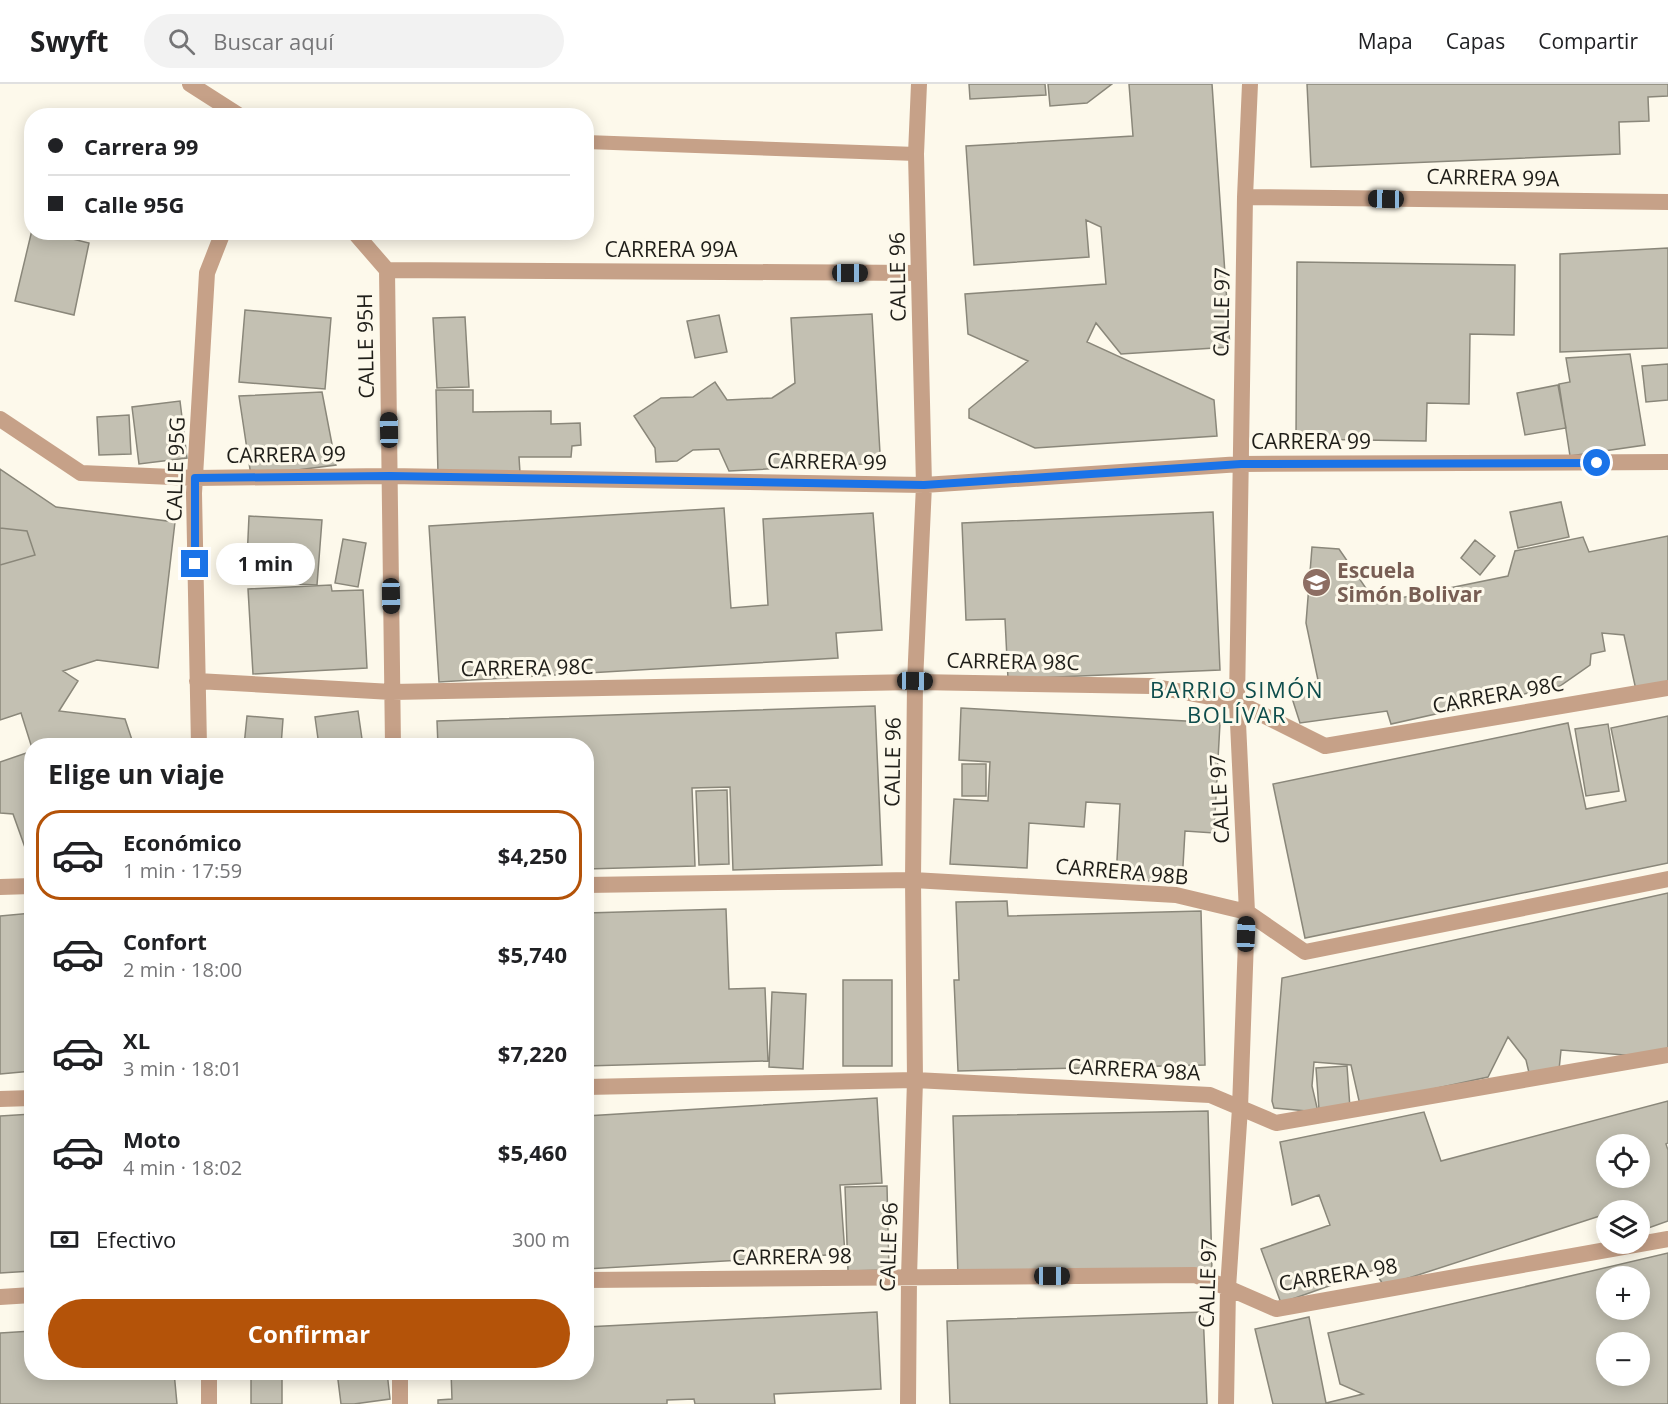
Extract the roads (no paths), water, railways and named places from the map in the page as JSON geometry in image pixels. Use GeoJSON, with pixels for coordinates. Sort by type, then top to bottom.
{"type":"FeatureCollection","features":[{"type":"Feature","properties":{"kind":"street"},"geometry":{"type":"LineString","coordinates":[[190,84],[228,108]]}},
{"type":"Feature","properties":{"kind":"street","name":"CALLE 96"},"geometry":{"type":"LineString","coordinates":[[908,1404],[915,1080],[913,880],[915,681],[924,485],[916,153],[919,84]]}},
{"type":"Feature","properties":{"kind":"street","name":"CALLE 97"},"geometry":{"type":"LineString","coordinates":[[1226,1404],[1228,1288],[1239,1108],[1247,912],[1238,702],[1245,197],[1250,84]]}},
{"type":"Feature","properties":{"kind":"street","name":"CARRERA 99A"},"geometry":{"type":"LineString","coordinates":[[1245,197],[1668,202]]}},
{"type":"Feature","properties":{"kind":"street","name":"CALLE 95G"},"geometry":{"type":"LineString","coordinates":[[199,738],[194,493],[207,273],[221,240]]}},
{"type":"Feature","properties":{"kind":"street"},"geometry":{"type":"LineString","coordinates":[[361,240],[387,270]]}},
{"type":"Feature","properties":{"kind":"street","name":"CARRERA 99A"},"geometry":{"type":"LineString","coordinates":[[387,270],[919,273]]}},
{"type":"Feature","properties":{"kind":"street","name":"CALLE 95H"},"geometry":{"type":"LineString","coordinates":[[387,270],[393,738]]}},
{"type":"Feature","properties":{"kind":"street","name":"CARRERA 99"},"geometry":{"type":"LineString","coordinates":[[0,419],[81,473],[195,478],[389,476],[924,485],[1241,464],[1668,462]]}},
{"type":"Feature","properties":{"kind":"street","name":"CARRERA 98C"},"geometry":{"type":"LineString","coordinates":[[197,681],[392,692],[915,681],[1151,686],[1238,702],[1325,746],[1668,688]]}},
{"type":"Feature","properties":{"kind":"street","name":"CARRERA 98B"},"geometry":{"type":"LineString","coordinates":[[594,885],[913,880],[1176,896],[1247,912],[1305,952],[1668,879]]}},
{"type":"Feature","properties":{"kind":"street"},"geometry":{"type":"LineString","coordinates":[[0,887],[24,886]]}},
{"type":"Feature","properties":{"kind":"street","name":"CARRERA 98A"},"geometry":{"type":"LineString","coordinates":[[594,1087],[915,1080],[1210,1095],[1276,1122],[1668,1055]]}},
{"type":"Feature","properties":{"kind":"street"},"geometry":{"type":"LineString","coordinates":[[0,1099],[24,1098]]}},
{"type":"Feature","properties":{"kind":"street","name":"CARRERA 98"},"geometry":{"type":"LineString","coordinates":[[594,1280],[1195,1275],[1276,1309],[1668,1239]]}},
{"type":"Feature","properties":{"kind":"street"},"geometry":{"type":"LineString","coordinates":[[0,1297],[24,1296]]}},
{"type":"Feature","properties":{"kind":"street"},"geometry":{"type":"LineString","coordinates":[[209,1380],[209,1404]]}},
{"type":"Feature","properties":{"kind":"street"},"geometry":{"type":"LineString","coordinates":[[400,1380],[400,1404]]}},
{"type":"Feature","properties":{"kind":"lane"},"geometry":{"type":"LineString","coordinates":[[594,142],[916,153]]}},
{"type":"Feature","properties":{"kind":"place","name":"Escuela Simón Bolivar"},"geometry":{"type":"Point","coordinates":[1316,582]}},
{"type":"Feature","properties":{"kind":"district","name":"BARRIO SIMÓN BOLÍVAR"},"geometry":{"type":"Point","coordinates":[1237,702]}}]}
